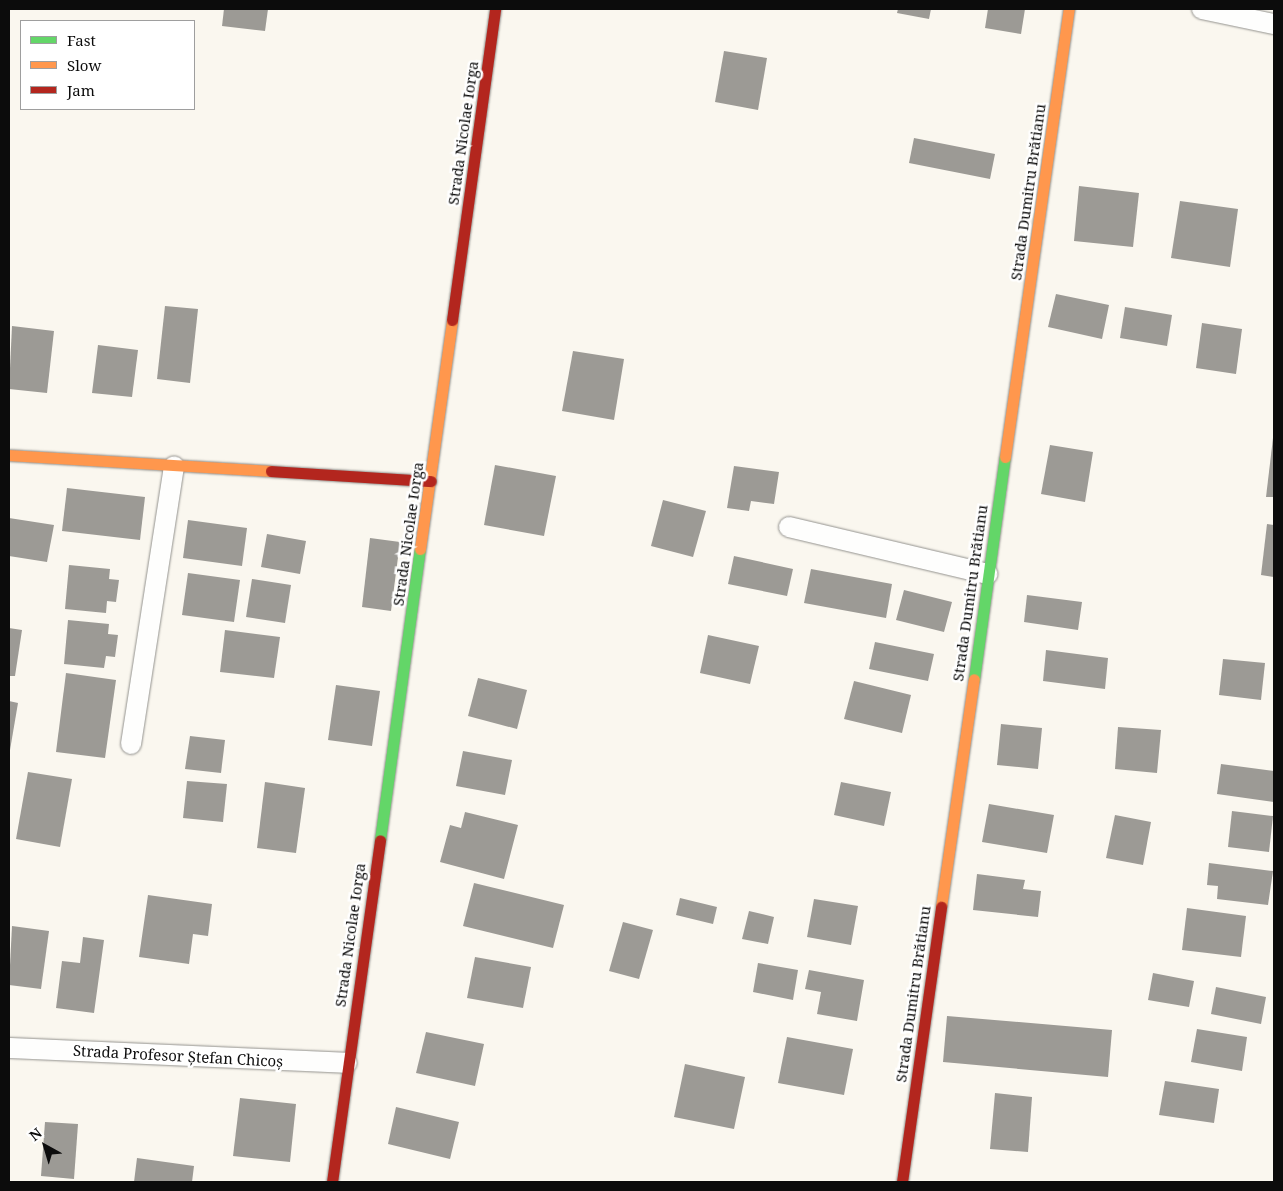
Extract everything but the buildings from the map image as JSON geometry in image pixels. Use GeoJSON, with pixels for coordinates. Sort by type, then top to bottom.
{"type":"FeatureCollection","features":[{"type":"Feature","properties":{"kind":"street","name":"Strada Nicolae Iorga"},"geometry":{"type":"LineString","coordinates":[[332,1182],[347,1064],[431,481],[495,9]]}},
{"type":"Feature","properties":{"kind":"street","name":"Strada Dumitru Brătianu"},"geometry":{"type":"LineString","coordinates":[[902,1182],[1069,9]]}},
{"type":"Feature","properties":{"kind":"street"},"geometry":{"type":"LineString","coordinates":[[1202,9],[1274,24]]}},
{"type":"Feature","properties":{"kind":"street"},"geometry":{"type":"LineString","coordinates":[[9,455],[431,481]]}},
{"type":"Feature","properties":{"kind":"street"},"geometry":{"type":"LineString","coordinates":[[131,744],[174,466]]}},
{"type":"Feature","properties":{"kind":"street"},"geometry":{"type":"LineString","coordinates":[[789,527],[988,574]]}},
{"type":"Feature","properties":{"kind":"street","name":"Strada Profesor Ștefan Chicoș"},"geometry":{"type":"LineString","coordinates":[[9,1048],[347,1064]]}},
{"type":"Feature","properties":{"kind":"traffic: fast"},"geometry":{"type":"LineString","coordinates":[[974,679],[1005,457]]}},
{"type":"Feature","properties":{"kind":"traffic: fast"},"geometry":{"type":"LineString","coordinates":[[380,840],[420,549]]}},
{"type":"Feature","properties":{"kind":"traffic: slow"},"geometry":{"type":"LineString","coordinates":[[1005,457],[1069,9]]}},
{"type":"Feature","properties":{"kind":"traffic: slow"},"geometry":{"type":"LineString","coordinates":[[420,549],[452,320]]}},
{"type":"Feature","properties":{"kind":"traffic: slow"},"geometry":{"type":"LineString","coordinates":[[9,455],[271,471]]}},
{"type":"Feature","properties":{"kind":"traffic: slow"},"geometry":{"type":"LineString","coordinates":[[941,907],[974,679]]}},
{"type":"Feature","properties":{"kind":"traffic: jam"},"geometry":{"type":"LineString","coordinates":[[452,320],[495,9]]}},
{"type":"Feature","properties":{"kind":"traffic: jam"},"geometry":{"type":"LineString","coordinates":[[271,471],[431,481]]}},
{"type":"Feature","properties":{"kind":"traffic: jam"},"geometry":{"type":"LineString","coordinates":[[332,1182],[380,840]]}},
{"type":"Feature","properties":{"kind":"traffic: jam"},"geometry":{"type":"LineString","coordinates":[[902,1182],[941,907]]}}]}
